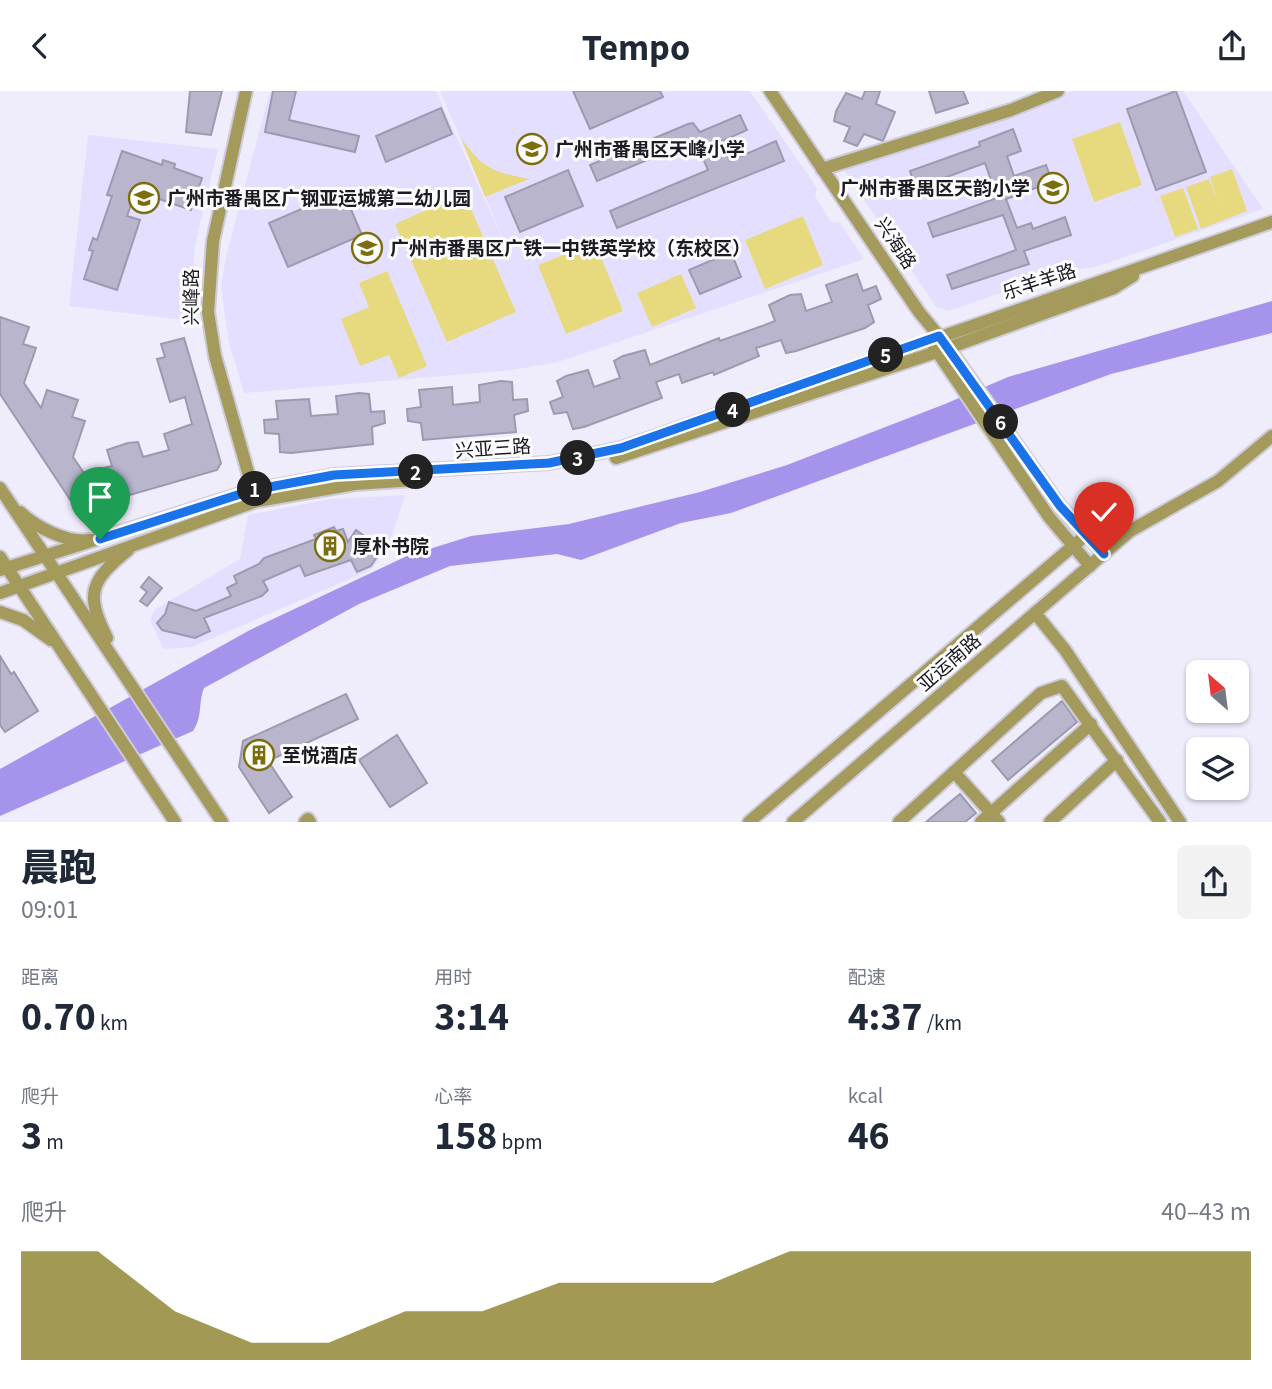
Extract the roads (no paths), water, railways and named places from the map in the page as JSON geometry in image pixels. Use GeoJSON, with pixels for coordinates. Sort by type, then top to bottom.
{"type":"FeatureCollection","features":[{"type":"Feature","properties":{"kind":"street","name":"兴峰路"},"geometry":{"type":"LineString","coordinates":[[246,91],[213,241],[208,313],[215,356],[255,495]]}},
{"type":"Feature","properties":{"kind":"street","name":"兴海路"},"geometry":{"type":"LineString","coordinates":[[770,91],[1001,433]]}},
{"type":"Feature","properties":{"kind":"street"},"geometry":{"type":"LineString","coordinates":[[822,169],[1011,110],[1058,91]]}},
{"type":"Feature","properties":{"kind":"street","name":"乐羊羊路"},"geometry":{"type":"LineString","coordinates":[[935,338],[1272,222]]}},
{"type":"Feature","properties":{"kind":"street","name":"乐羊羊路"},"geometry":{"type":"LineString","coordinates":[[943,350],[1114,288],[1152,265]]}},
{"type":"Feature","properties":{"kind":"street","name":"兴亚三路"},"geometry":{"type":"LineString","coordinates":[[2,565],[45,556],[334,475],[467,469],[578,458],[621,448],[935,338]]}},
{"type":"Feature","properties":{"kind":"street","name":"兴亚三路"},"geometry":{"type":"LineString","coordinates":[[0,593],[153,537],[255,495],[355,484],[548,471],[597,463],[649,449],[943,350]]}},
{"type":"Feature","properties":{"kind":"street"},"geometry":{"type":"LineString","coordinates":[[1001,433],[1060,506],[1104,554]]}},
{"type":"Feature","properties":{"kind":"street"},"geometry":{"type":"LineString","coordinates":[[1001,433],[1049,517],[1090,566]]}},
{"type":"Feature","properties":{"kind":"street","name":"亚运南路"},"geometry":{"type":"LineString","coordinates":[[793,822],[1130,531],[1218,481],[1272,436]]}},
{"type":"Feature","properties":{"kind":"street"},"geometry":{"type":"LineString","coordinates":[[2,491],[31,521],[59,535],[83,541],[100,539]]}},
{"type":"Feature","properties":{"kind":"street"},"geometry":{"type":"LineString","coordinates":[[2,491],[222,822]]}},
{"type":"Feature","properties":{"kind":"street","name":"亚运南路"},"geometry":{"type":"LineString","coordinates":[[749,822],[1086,535]]}},
{"type":"Feature","properties":{"kind":"street"},"geometry":{"type":"LineString","coordinates":[[113,658],[94,614],[93,595],[99,580],[118,559],[153,537]]}},
{"type":"Feature","properties":{"kind":"street"},"geometry":{"type":"LineString","coordinates":[[2,565],[20,587],[175,822]]}},
{"type":"Feature","properties":{"kind":"street"},"geometry":{"type":"LineString","coordinates":[[0,612],[23,620],[49,637],[66,656]]}},
{"type":"Feature","properties":{"kind":"street"},"geometry":{"type":"LineString","coordinates":[[1035,613],[1065,650],[1180,822]]}},
{"type":"Feature","properties":{"kind":"street"},"geometry":{"type":"LineString","coordinates":[[900,822],[1041,693],[1062,686],[1157,817],[1144,822]]}},
{"type":"Feature","properties":{"kind":"street"},"geometry":{"type":"LineString","coordinates":[[954,772],[990,819],[1091,724]]}},
{"type":"Feature","properties":{"kind":"street"},"geometry":{"type":"LineString","coordinates":[[1050,822],[1117,760]]}},
{"type":"Feature","properties":{"kind":"place","name":"广州市番禺区天峰小学"},"geometry":{"type":"Point","coordinates":[532,149]}},
{"type":"Feature","properties":{"kind":"place","name":"广州市番禺区天韵小学"},"geometry":{"type":"Point","coordinates":[1053,188]}},
{"type":"Feature","properties":{"kind":"place","name":"广州市番禺区广钢亚运城第二幼儿园"},"geometry":{"type":"Point","coordinates":[144,198]}},
{"type":"Feature","properties":{"kind":"place","name":"广州市番禺区广铁一中铁英学校（东校区）"},"geometry":{"type":"Point","coordinates":[367,248]}},
{"type":"Feature","properties":{"kind":"place","name":"厚朴书院"},"geometry":{"type":"Point","coordinates":[330,546]}},
{"type":"Feature","properties":{"kind":"place","name":"至悦酒店"},"geometry":{"type":"Point","coordinates":[259,755]}}]}
